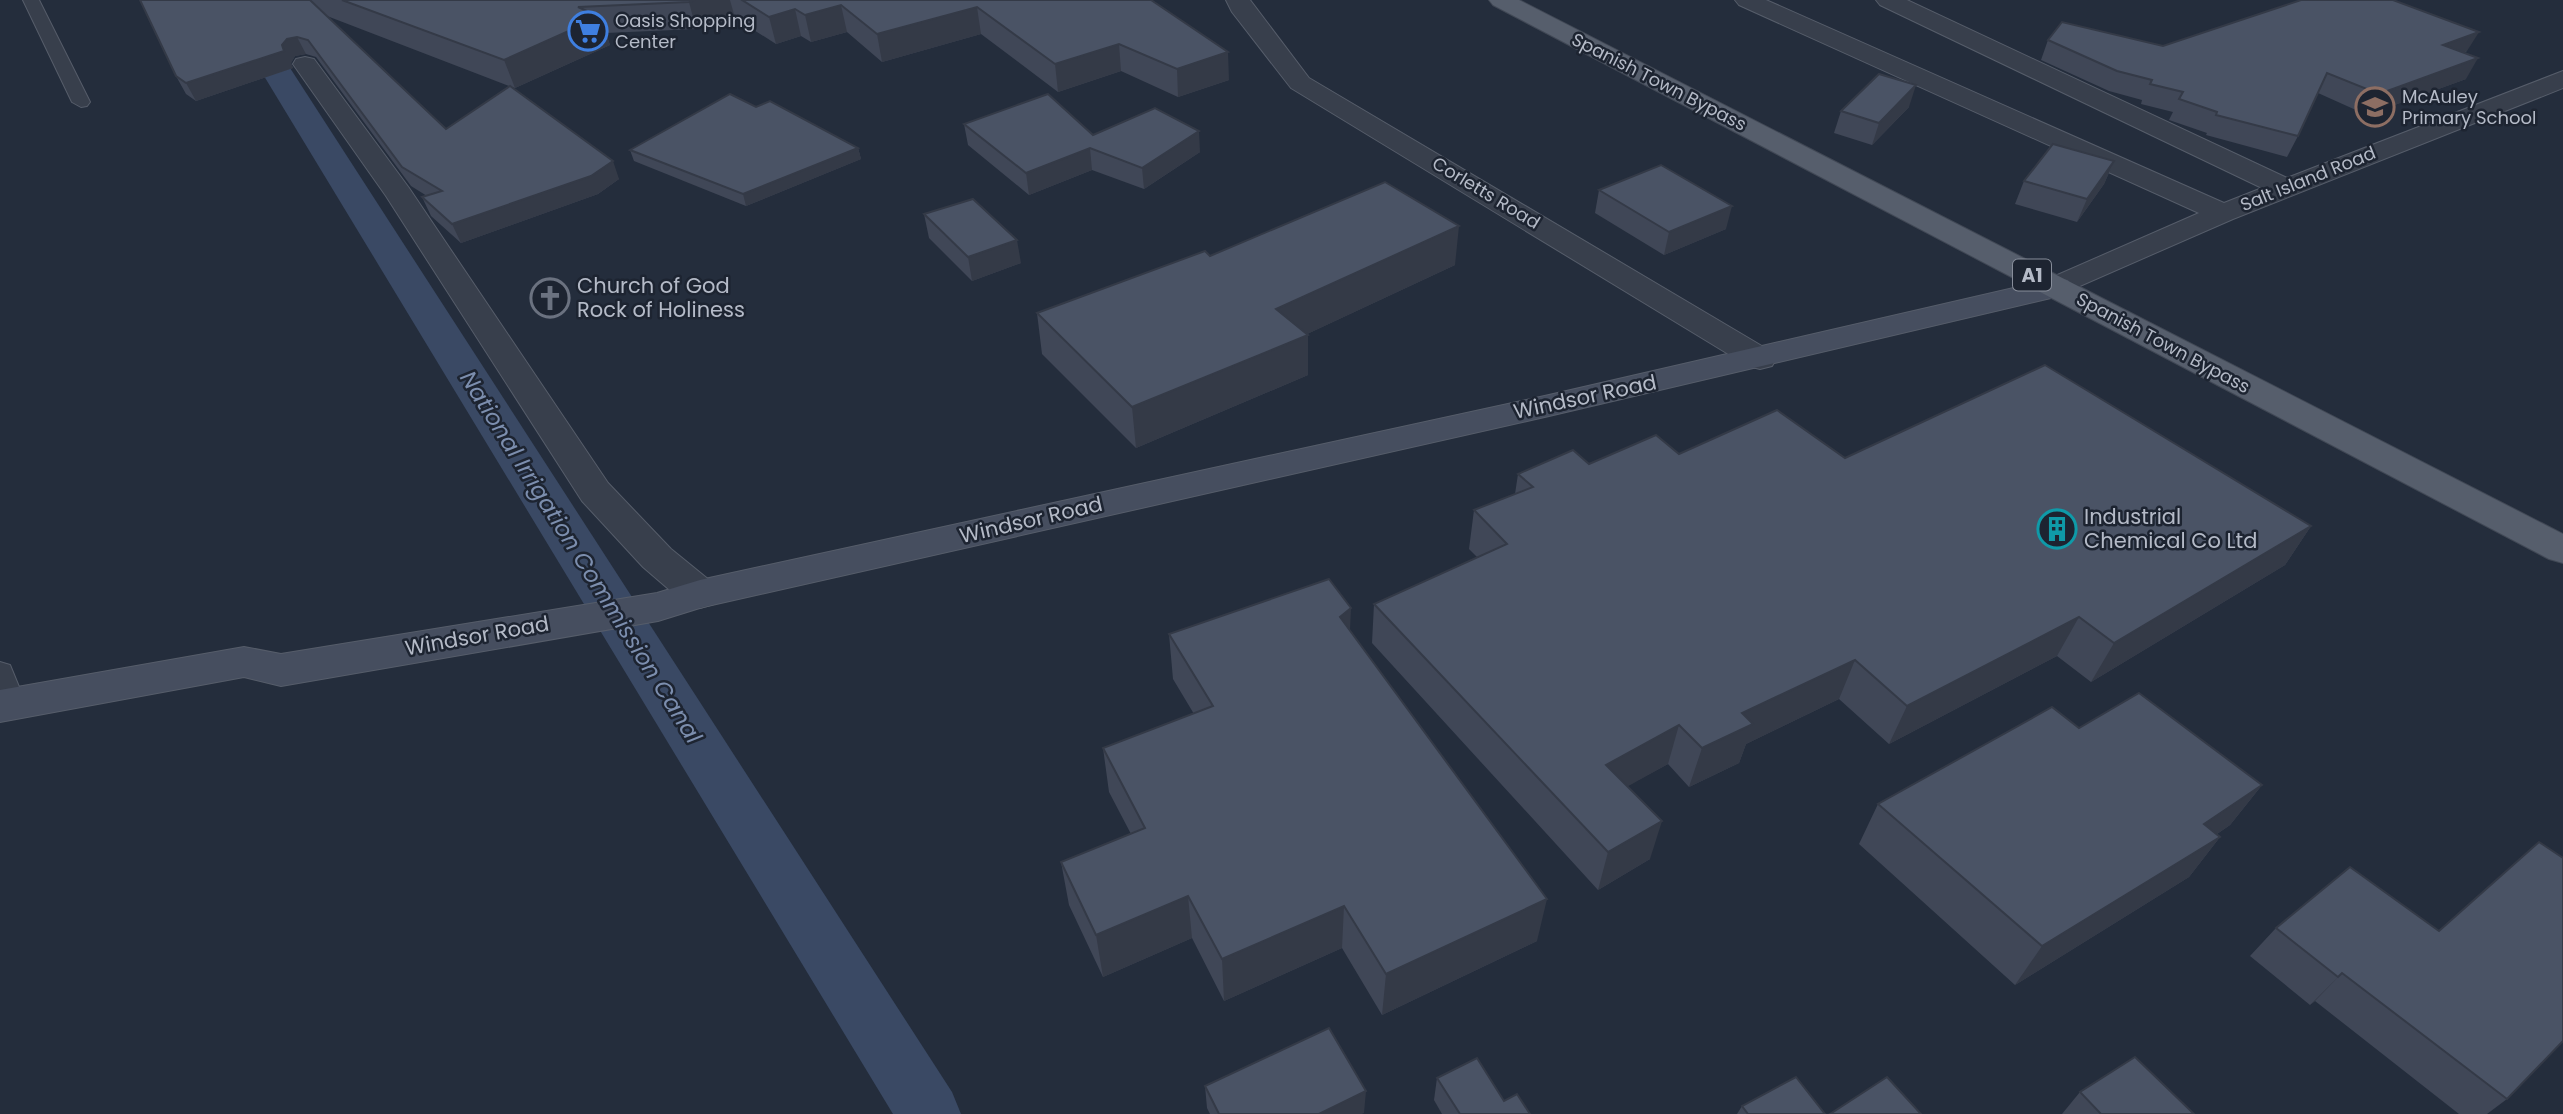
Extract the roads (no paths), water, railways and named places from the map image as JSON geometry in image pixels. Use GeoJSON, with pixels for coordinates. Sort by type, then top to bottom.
{"type":"FeatureCollection","features":[{"type":"Feature","properties":{"kind":"main road","name":"Spanish Town Bypass"},"geometry":{"type":"LineString","coordinates":[[1501,0],[2563,550]]}},
{"type":"Feature","properties":{"kind":"main road","name":"Windsor Road"},"geometry":{"type":"LineString","coordinates":[[4,694],[244,662],[281,670],[658,607],[700,594],[1760,359],[2057,288]]}},
{"type":"Feature","properties":{"kind":"street","name":"Corletts Road"},"geometry":{"type":"LineString","coordinates":[[1238,0],[1240,7],[1300,83],[1760,359]]}},
{"type":"Feature","properties":{"kind":"street"},"geometry":{"type":"LineString","coordinates":[[1747,0],[1938,66],[2224,213]]}},
{"type":"Feature","properties":{"kind":"street"},"geometry":{"type":"LineString","coordinates":[[1888,0],[2285,188]]}},
{"type":"Feature","properties":{"kind":"street"},"geometry":{"type":"LineString","coordinates":[[1938,66],[1961,55],[2005,55]]}},
{"type":"Feature","properties":{"kind":"street"},"geometry":{"type":"LineString","coordinates":[[304,64],[399,194],[595,492],[657,558],[700,594]]}},
{"type":"Feature","properties":{"kind":"street","name":"Salt Island Road"},"geometry":{"type":"LineString","coordinates":[[2057,288],[2224,213],[2563,79]]}},
{"type":"Feature","properties":{"kind":"lane"},"geometry":{"type":"LineString","coordinates":[[31,0],[81,102]]}},
{"type":"Feature","properties":{"kind":"waterway","name":"National Irrigation Commission Canal"},"geometry":{"type":"LineString","coordinates":[[232,0],[929,1114]]}},
{"type":"Feature","properties":{"kind":"place","name":"Oasis Shopping Center"},"geometry":{"type":"Point","coordinates":[588,31]}},
{"type":"Feature","properties":{"kind":"place","name":"McAuley Primary School"},"geometry":{"type":"Point","coordinates":[2375,107]}},
{"type":"Feature","properties":{"kind":"place","name":"Church of God Rock of Holiness"},"geometry":{"type":"Point","coordinates":[550,298]}},
{"type":"Feature","properties":{"kind":"place","name":"Industrial Chemical Co Ltd"},"geometry":{"type":"Point","coordinates":[2057,529]}}]}
